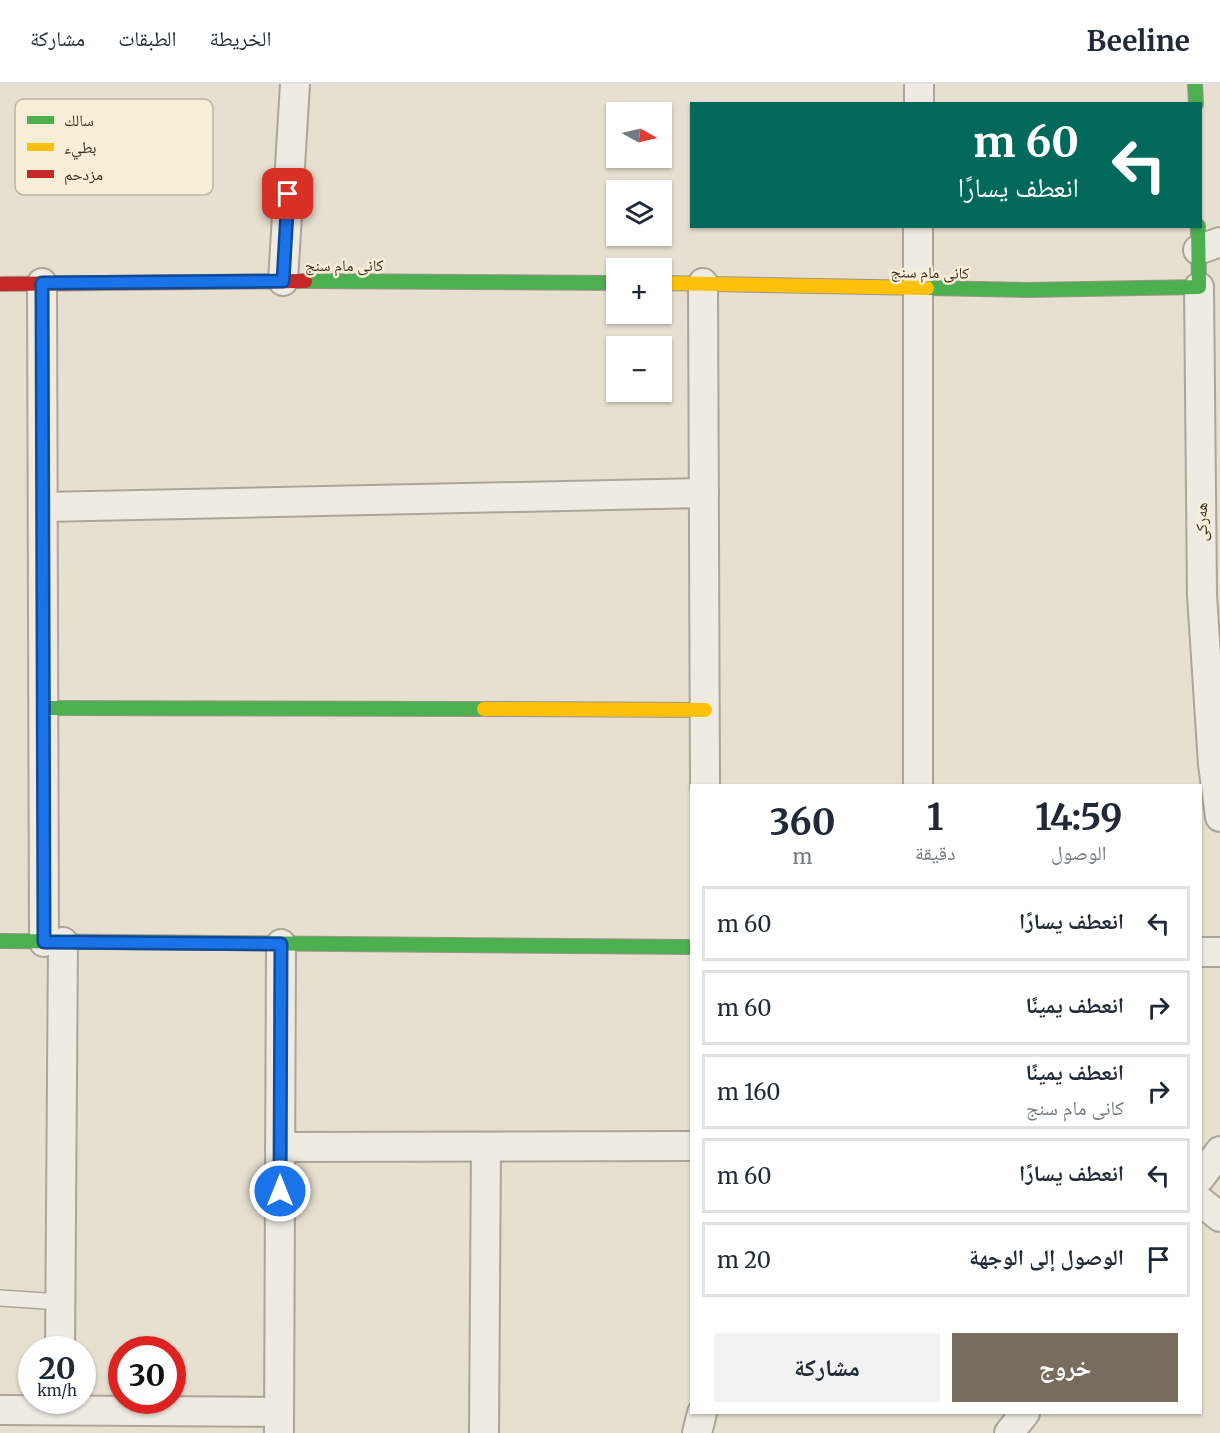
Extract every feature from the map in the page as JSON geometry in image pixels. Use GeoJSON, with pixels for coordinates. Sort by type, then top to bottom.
{"type":"FeatureCollection","features":[{"type":"Feature","properties":{"kind":"street"},"geometry":{"type":"LineString","coordinates":[[283,281],[295,84]]}},
{"type":"Feature","properties":{"kind":"street"},"geometry":{"type":"LineString","coordinates":[[919,84],[919,102]]}},
{"type":"Feature","properties":{"kind":"street"},"geometry":{"type":"LineString","coordinates":[[1195,84],[1196,102]]}},
{"type":"Feature","properties":{"kind":"street"},"geometry":{"type":"LineString","coordinates":[[918,228],[918,784]]}},
{"type":"Feature","properties":{"kind":"street","name":"هەرکی"},"geometry":{"type":"LineString","coordinates":[[1205,240],[1199,286],[1211,467],[1202,595],[1213,764],[1220,817]]}},
{"type":"Feature","properties":{"kind":"street","name":"کانی مام سنج"},"geometry":{"type":"LineString","coordinates":[[0,284],[283,281],[606,283]]}},
{"type":"Feature","properties":{"kind":"street"},"geometry":{"type":"LineString","coordinates":[[42,283],[44,708],[54,942],[60,1336]]}},
{"type":"Feature","properties":{"kind":"street","name":"کانی مام سنج"},"geometry":{"type":"LineString","coordinates":[[672,283],[1027,290],[1199,286]]}},
{"type":"Feature","properties":{"kind":"street"},"geometry":{"type":"LineString","coordinates":[[703,283],[705,784]]}},
{"type":"Feature","properties":{"kind":"street"},"geometry":{"type":"LineString","coordinates":[[43,507],[704,493]]}},
{"type":"Feature","properties":{"kind":"street"},"geometry":{"type":"LineString","coordinates":[[44,708],[705,710]]}},
{"type":"Feature","properties":{"kind":"street"},"geometry":{"type":"LineString","coordinates":[[0,941],[690,947]]}},
{"type":"Feature","properties":{"kind":"street"},"geometry":{"type":"LineString","coordinates":[[96,1409],[279,1422],[281,944]]}},
{"type":"Feature","properties":{"kind":"street"},"geometry":{"type":"LineString","coordinates":[[1202,952],[1220,952]]}},
{"type":"Feature","properties":{"kind":"street"},"geometry":{"type":"LineString","coordinates":[[280,1147],[690,1146]]}},
{"type":"Feature","properties":{"kind":"street"},"geometry":{"type":"LineString","coordinates":[[484,1433],[486,1147]]}},
{"type":"Feature","properties":{"kind":"street"},"geometry":{"type":"LineString","coordinates":[[1202,1175],[1220,1151]]}},
{"type":"Feature","properties":{"kind":"street"},"geometry":{"type":"LineString","coordinates":[[1202,1203],[1220,1217]]}},
{"type":"Feature","properties":{"kind":"street"},"geometry":{"type":"LineString","coordinates":[[0,1410],[18,1409]]}},
{"type":"Feature","properties":{"kind":"street"},"geometry":{"type":"LineString","coordinates":[[697,1433],[702,1414]]}},
{"type":"Feature","properties":{"kind":"street"},"geometry":{"type":"LineString","coordinates":[[1009,1433],[1024,1414]]}},
{"type":"Feature","properties":{"kind":"lane"},"geometry":{"type":"LineString","coordinates":[[0,1298],[61,1302]]}},
{"type":"Feature","properties":{"kind":"traffic: fast"},"geometry":{"type":"LineString","coordinates":[[1195,84],[1196,102]]}},
{"type":"Feature","properties":{"kind":"traffic: fast"},"geometry":{"type":"LineString","coordinates":[[927,288],[1027,290],[1199,287],[1198,228]]}},
{"type":"Feature","properties":{"kind":"traffic: fast"},"geometry":{"type":"LineString","coordinates":[[305,281],[606,283]]}},
{"type":"Feature","properties":{"kind":"traffic: fast"},"geometry":{"type":"LineString","coordinates":[[43,708],[484,709]]}},
{"type":"Feature","properties":{"kind":"traffic: fast"},"geometry":{"type":"LineString","coordinates":[[0,941],[690,947]]}},
{"type":"Feature","properties":{"kind":"traffic: slow"},"geometry":{"type":"LineString","coordinates":[[672,283],[927,288]]}},
{"type":"Feature","properties":{"kind":"traffic: slow"},"geometry":{"type":"LineString","coordinates":[[484,709],[705,710]]}},
{"type":"Feature","properties":{"kind":"traffic: jam"},"geometry":{"type":"LineString","coordinates":[[0,284],[305,281]]}},
{"type":"Feature","properties":{"kind":"route"},"geometry":{"type":"LineString","coordinates":[[280,1191],[281,944],[44,942],[42,283],[283,281],[288,194]]}}]}
